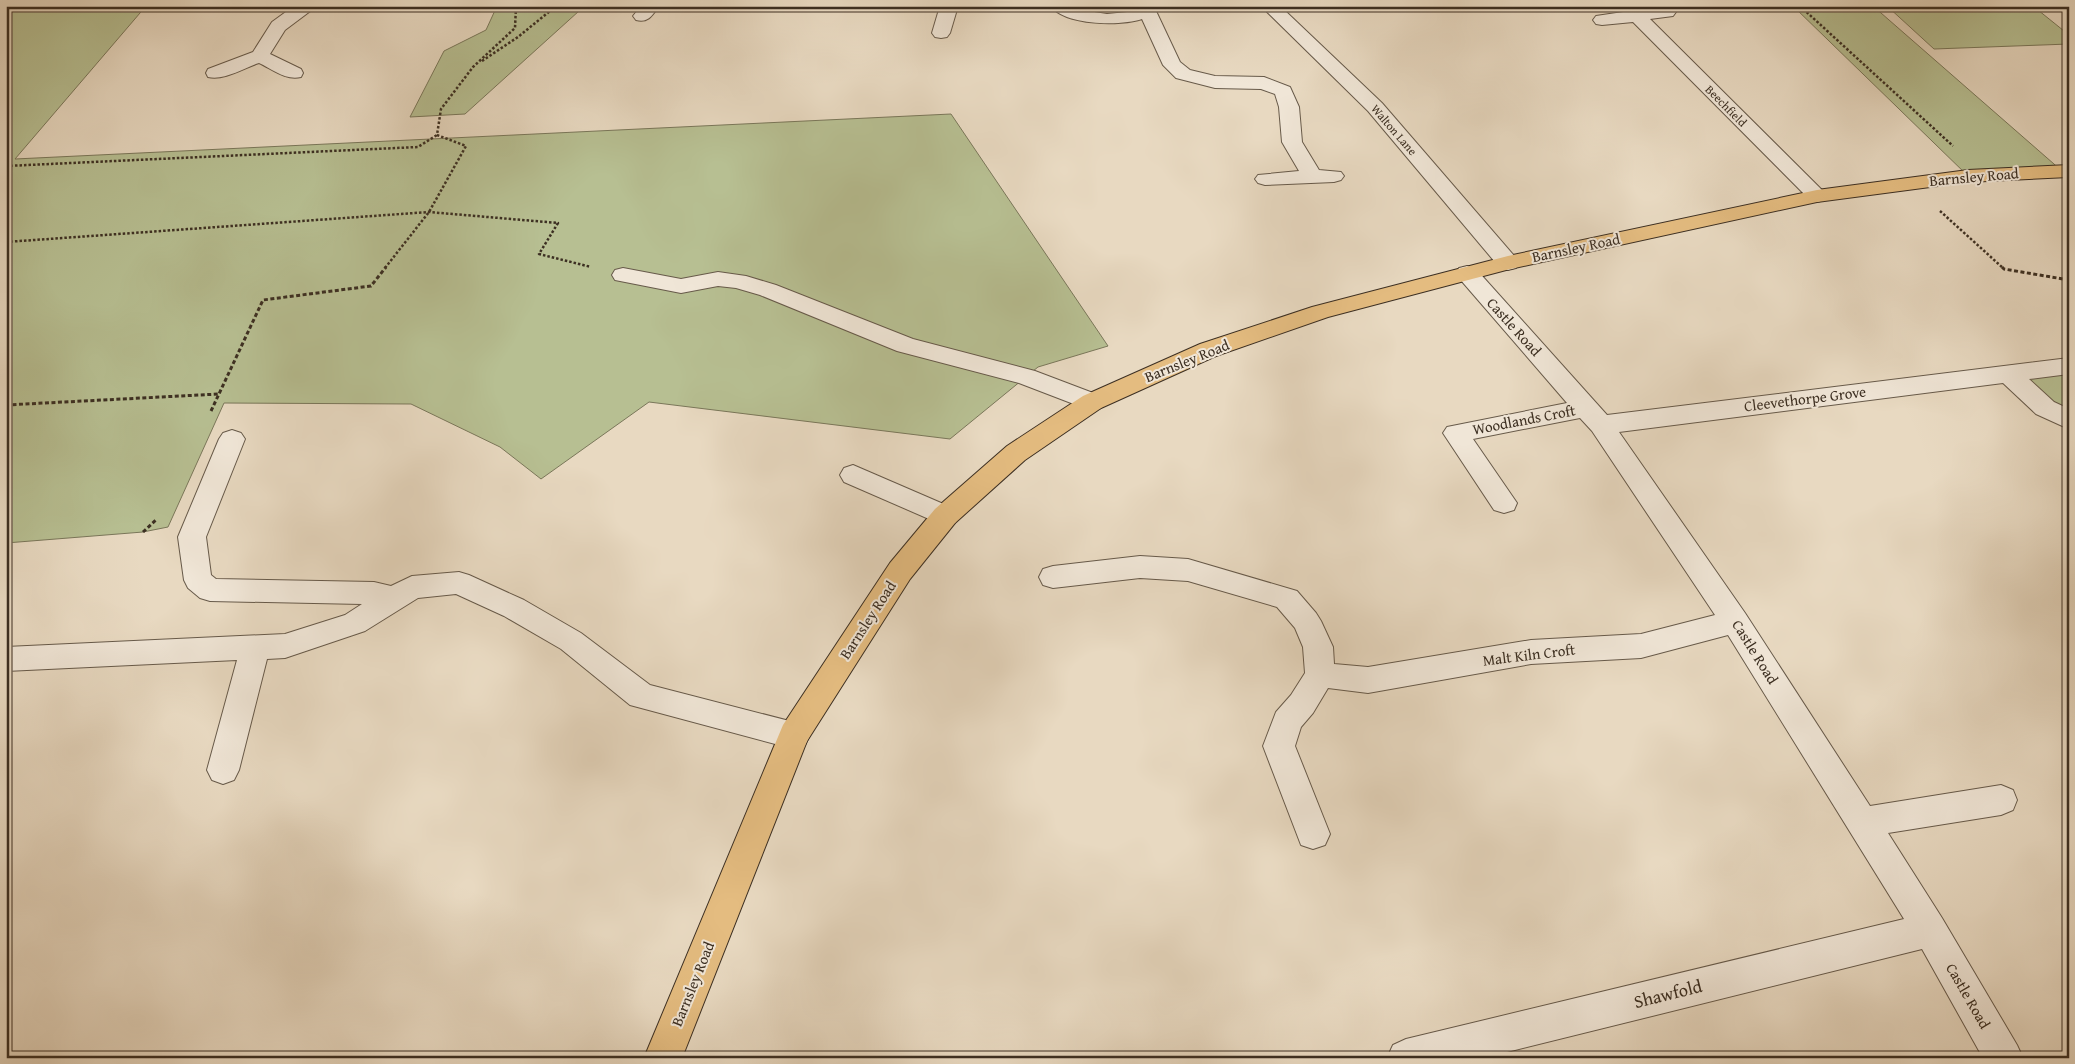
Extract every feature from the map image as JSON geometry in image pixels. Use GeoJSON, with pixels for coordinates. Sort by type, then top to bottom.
{"type":"FeatureCollection","features":[{"type":"Feature","properties":{"kind":"main road","name":"Barnsley Road"},"geometry":{"type":"LineString","coordinates":[[663,1058],[794,735],[900,571],[945,516],[1016,453],[1092,402],[1208,350],[1320,312],[1508,263],[1817,196],[1985,175],[2069,171]]}},
{"type":"Feature","properties":{"kind":"street"},"geometry":{"type":"LineString","coordinates":[[215,73],[260,56],[275,28],[293,13],[308,6]]}},
{"type":"Feature","properties":{"kind":"street"},"geometry":{"type":"LineString","coordinates":[[941,33],[949,6]]}},
{"type":"Feature","properties":{"kind":"street"},"geometry":{"type":"LineString","coordinates":[[1060,6],[1082,16],[1099,18],[1132,16],[1150,9],[1172,65],[1183,74],[1215,82],[1264,83],[1284,90],[1289,107],[1292,142],[1312,176]]}},
{"type":"Feature","properties":{"kind":"street","name":"Walton Lane"},"geometry":{"type":"LineString","coordinates":[[1270,6],[1375,107],[1508,263]]}},
{"type":"Feature","properties":{"kind":"street"},"geometry":{"type":"LineString","coordinates":[[1602,20],[1631,11],[1667,12]]}},
{"type":"Feature","properties":{"kind":"street","name":"Beechfield"},"geometry":{"type":"LineString","coordinates":[[1631,11],[1817,196]]}},
{"type":"Feature","properties":{"kind":"street"},"geometry":{"type":"LineString","coordinates":[[260,56],[294,73]]}},
{"type":"Feature","properties":{"kind":"street"},"geometry":{"type":"LineString","coordinates":[[1265,179],[1334,176]]}},
{"type":"Feature","properties":{"kind":"street","name":"Castle Road"},"geometry":{"type":"LineString","coordinates":[[1467,273],[1594,416],[1735,621],[1930,930],[2004,1058]]}},
{"type":"Feature","properties":{"kind":"street"},"geometry":{"type":"LineString","coordinates":[[623,275],[681,286],[718,279],[738,281],[768,290],[905,345],[938,356],[1026,377],[1092,402]]}},
{"type":"Feature","properties":{"kind":"street","name":"Cleevethorpe Grove"},"geometry":{"type":"LineString","coordinates":[[1594,416],[2009,374],[2069,366]]}},
{"type":"Feature","properties":{"kind":"street"},"geometry":{"type":"LineString","coordinates":[[2009,374],[2045,408],[2069,420]]}},
{"type":"Feature","properties":{"kind":"street","name":"Woodlands Croft"},"geometry":{"type":"LineString","coordinates":[[1504,504],[1456,433],[1594,416]]}},
{"type":"Feature","properties":{"kind":"street"},"geometry":{"type":"LineString","coordinates":[[232,439],[192,537],[198,580],[210,590],[374,593],[394,598]]}},
{"type":"Feature","properties":{"kind":"street"},"geometry":{"type":"LineString","coordinates":[[853,475],[945,516]]}},
{"type":"Feature","properties":{"kind":"street"},"geometry":{"type":"LineString","coordinates":[[1053,577],[1140,567],[1188,570],[1287,599],[1306,621],[1318,647],[1320,675],[1302,704],[1287,721],[1279,746],[1314,834]]}},
{"type":"Feature","properties":{"kind":"street"},"geometry":{"type":"LineString","coordinates":[[6,659],[285,646],[355,623],[412,587],[459,583],[514,608],[571,640],[641,696],[794,735]]}},
{"type":"Feature","properties":{"kind":"street","name":"Malt Kiln Croft"},"geometry":{"type":"LineString","coordinates":[[1320,675],[1368,680],[1531,652],[1642,646],[1735,621]]}},
{"type":"Feature","properties":{"kind":"street"},"geometry":{"type":"LineString","coordinates":[[223,770],[255,648]]}},
{"type":"Feature","properties":{"kind":"street"},"geometry":{"type":"LineString","coordinates":[[1862,822],[2000,800]]}},
{"type":"Feature","properties":{"kind":"street","name":"Shawfold"},"geometry":{"type":"LineString","coordinates":[[1406,1058],[1930,930]]}},
{"type":"Feature","properties":{"kind":"path"},"geometry":{"type":"LineString","coordinates":[[6,166],[418,147],[436,135],[441,110],[473,66],[515,28],[516,6]]}},
{"type":"Feature","properties":{"kind":"path"},"geometry":{"type":"LineString","coordinates":[[473,66],[518,37],[550,11],[561,6]]}},
{"type":"Feature","properties":{"kind":"path"},"geometry":{"type":"LineString","coordinates":[[1800,6],[1985,175]]}},
{"type":"Feature","properties":{"kind":"path"},"geometry":{"type":"LineString","coordinates":[[211,412],[263,300],[370,286],[429,212],[466,146],[436,135]]}},
{"type":"Feature","properties":{"kind":"path"},"geometry":{"type":"LineString","coordinates":[[6,144],[10,144],[6,150]]}},
{"type":"Feature","properties":{"kind":"path"},"geometry":{"type":"LineString","coordinates":[[1910,184],[2004,269],[2069,280]]}},
{"type":"Feature","properties":{"kind":"path"},"geometry":{"type":"LineString","coordinates":[[6,242],[429,212],[558,223],[539,254],[623,275]]}},
{"type":"Feature","properties":{"kind":"path"},"geometry":{"type":"LineString","coordinates":[[6,405],[219,394]]}},
{"type":"Feature","properties":{"kind":"path"},"geometry":{"type":"LineString","coordinates":[[143,532],[160,517]]}},
{"type":"Feature","properties":{"kind":"green space"},"geometry":{"type":"Polygon","coordinates":[[[6,6],[146,6],[15,159],[951,114],[1108,346],[1038,367],[950,439],[649,402],[541,479],[500,447],[411,404],[224,403],[168,527],[143,532],[6,543],[6,6]]]}},
{"type":"Feature","properties":{"kind":"green space"},"geometry":{"type":"Polygon","coordinates":[[[497,6],[597,6],[579,11],[465,114],[410,117],[444,51],[486,30],[497,6]]]}},
{"type":"Feature","properties":{"kind":"green space"},"geometry":{"type":"Polygon","coordinates":[[[1793,6],[1873,6],[2062,171],[1968,176],[1793,6]]]}},
{"type":"Feature","properties":{"kind":"green space"},"geometry":{"type":"Polygon","coordinates":[[[1887,6],[2033,6],[2069,35],[2069,44],[1934,49],[1887,6]]]}},
{"type":"Feature","properties":{"kind":"green space"},"geometry":{"type":"Polygon","coordinates":[[[2069,366],[2069,420],[2009,374],[2069,366]]]}}]}
